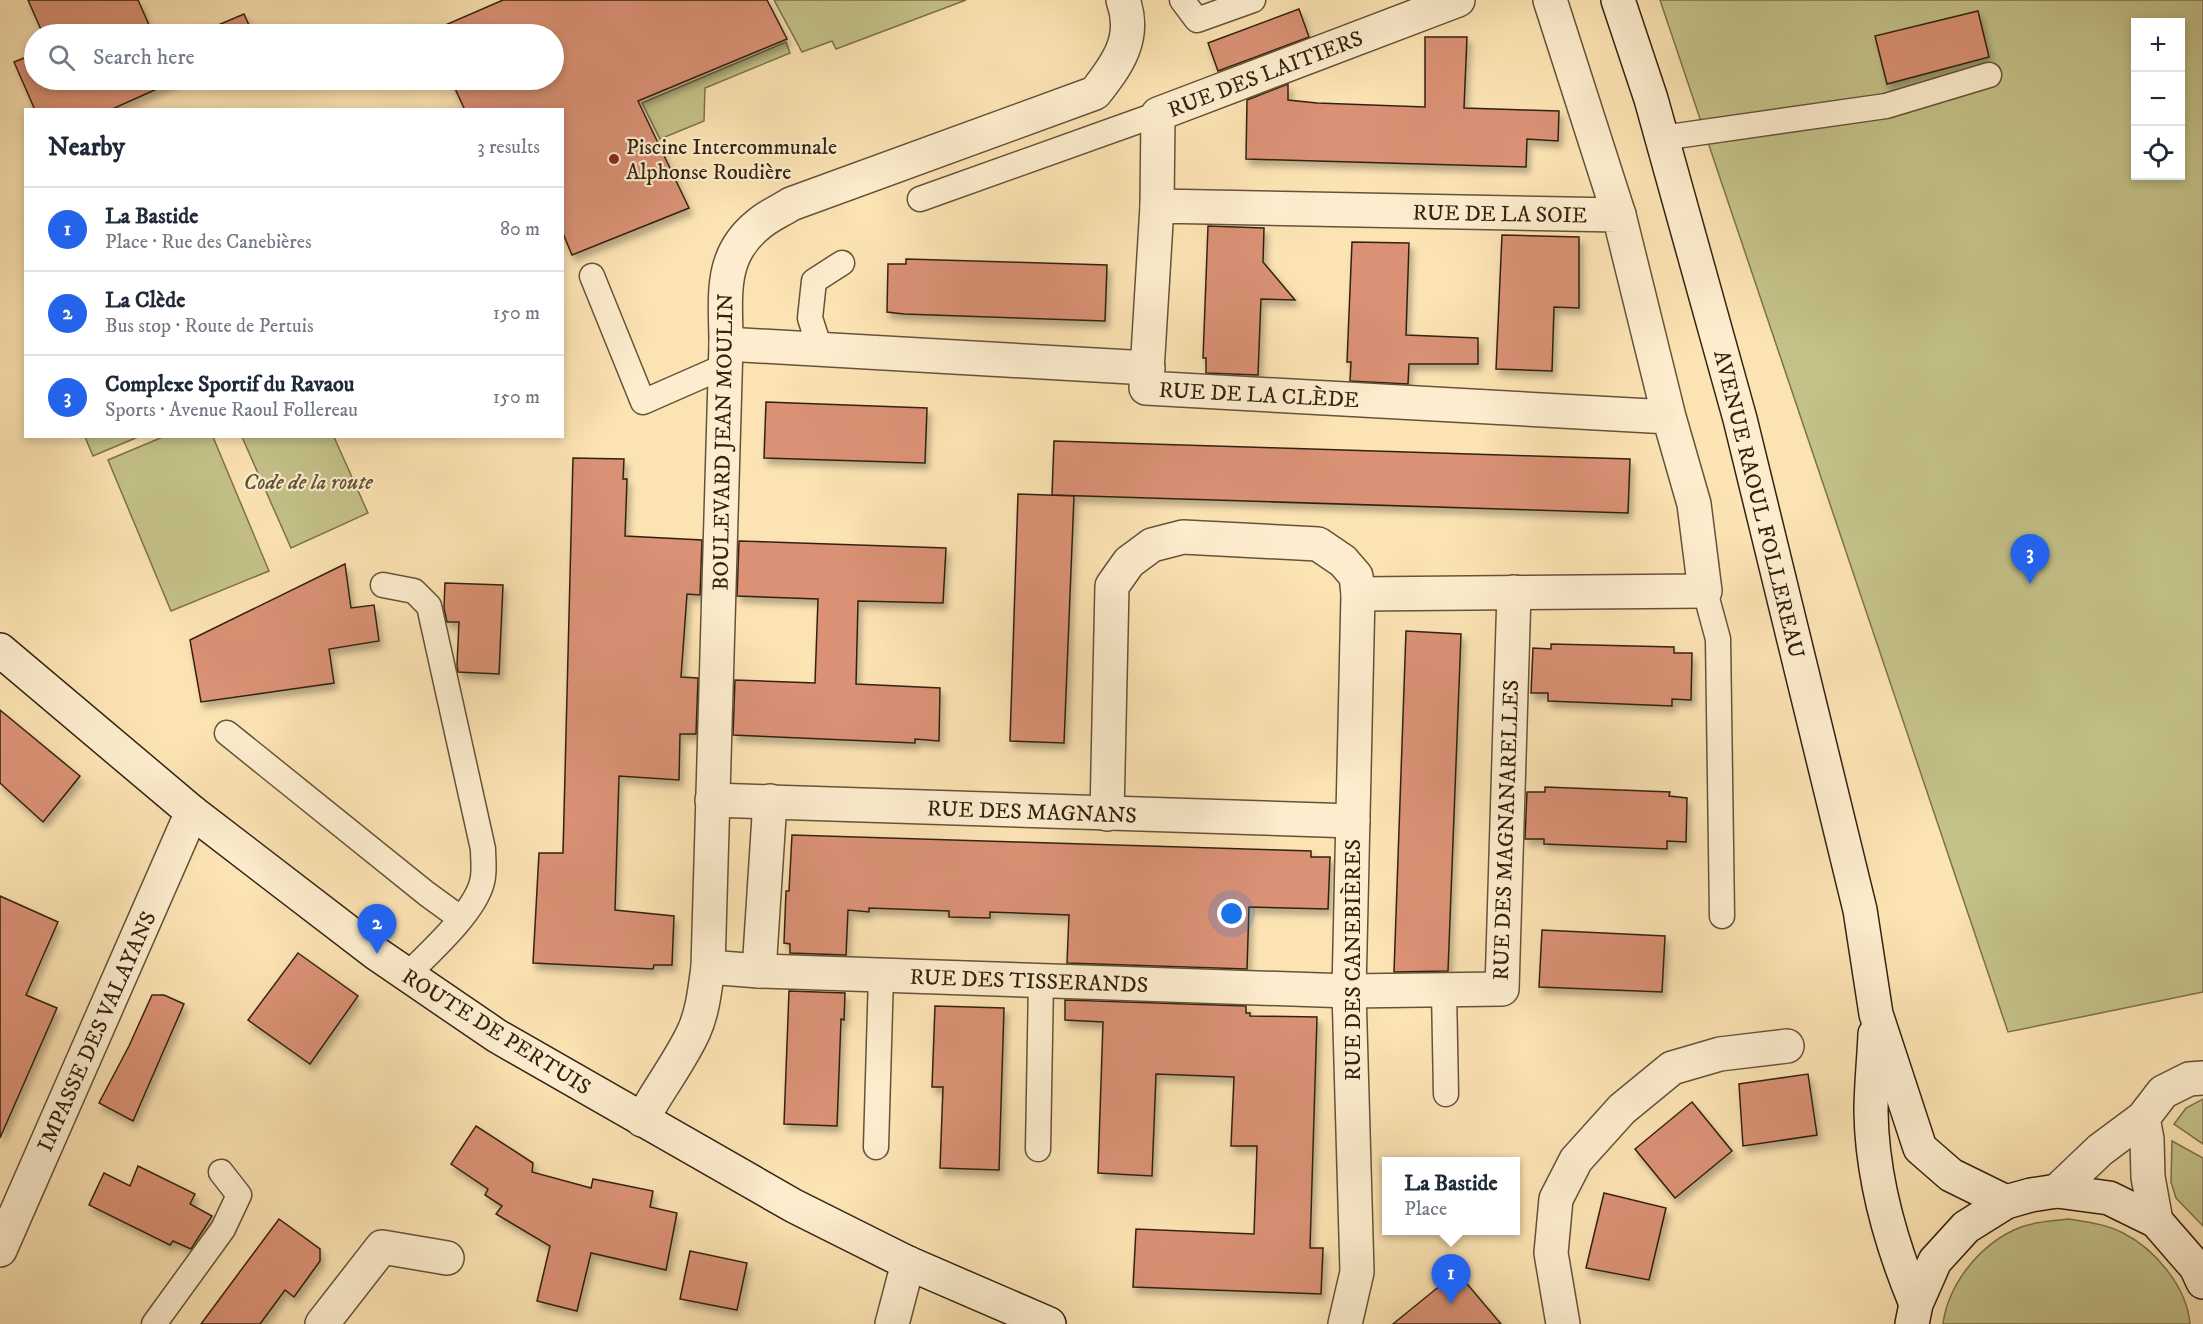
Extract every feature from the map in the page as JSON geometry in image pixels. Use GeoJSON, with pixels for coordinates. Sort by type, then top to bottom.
{"type":"FeatureCollection","features":[{"type":"Feature","properties":{"kind":"street","name":"BOULEVARD JEAN MOULIN"},"geometry":{"type":"LineString","coordinates":[[642,1120],[695,1029],[704,999],[708,967],[726,355],[726,279],[734,250],[758,224],[791,204],[1095,93],[1116,67],[1128,36],[1123,0]]}},
{"type":"Feature","properties":{"kind":"street","name":"RUE DES LAITIERS"},"geometry":{"type":"LineString","coordinates":[[1157,206],[1158,114],[1458,0]]}},
{"type":"Feature","properties":{"kind":"street"},"geometry":{"type":"LineString","coordinates":[[1550,0],[1620,215]]}},
{"type":"Feature","properties":{"kind":"street","name":"AVENUE RAOUL FOLLEREAU"},"geometry":{"type":"LineString","coordinates":[[1618,0],[1662,138],[1740,419],[1860,910],[1876,1014],[1920,1148],[1951,1175],[2006,1202]]}},
{"type":"Feature","properties":{"kind":"street"},"geometry":{"type":"LineString","coordinates":[[1148,368],[1157,206]]}},
{"type":"Feature","properties":{"kind":"street","name":"RUE DE LA SOIE"},"geometry":{"type":"LineString","coordinates":[[1157,206],[1620,215],[1669,417],[1694,504],[1705,591]]}},
{"type":"Feature","properties":{"kind":"street","name":"RUE DE LA CLÈDE"},"geometry":{"type":"LineString","coordinates":[[726,355],[820,349],[1148,368],[1146,388],[1669,417]]}},
{"type":"Feature","properties":{"kind":"street"},"geometry":{"type":"LineString","coordinates":[[1107,814],[1112,586],[1129,562],[1152,545],[1183,537],[1318,544],[1343,561],[1356,576],[1358,594],[1705,591]]}},
{"type":"Feature","properties":{"kind":"street","name":"RUE DES MAGNANARELLES"},"geometry":{"type":"LineString","coordinates":[[1349,991],[1502,989],[1514,592]]}},
{"type":"Feature","properties":{"kind":"street","name":"RUE DES CANEBIÈRES"},"geometry":{"type":"LineString","coordinates":[[1345,1324],[1357,1272],[1349,991],[1358,594]]}},
{"type":"Feature","properties":{"kind":"street","name":"ROUTE DE PERTUIS"},"geometry":{"type":"LineString","coordinates":[[0,650],[192,812],[407,975],[497,1036],[794,1206],[908,1263],[1049,1324]]}},
{"type":"Feature","properties":{"kind":"street","name":"RUE DES MAGNANS"},"geometry":{"type":"LineString","coordinates":[[712,800],[1353,821]]}},
{"type":"Feature","properties":{"kind":"street"},"geometry":{"type":"LineString","coordinates":[[759,971],[770,801]]}},
{"type":"Feature","properties":{"kind":"street","name":"IMPASSE DES VALAYANS"},"geometry":{"type":"LineString","coordinates":[[0,1250],[192,812]]}},
{"type":"Feature","properties":{"kind":"street","name":"RUE DES TISSERANDS"},"geometry":{"type":"LineString","coordinates":[[708,967],[759,971],[1349,991]]}},
{"type":"Feature","properties":{"kind":"street","name":"AVENUE RAOUL FOLLEREAU"},"geometry":{"type":"LineString","coordinates":[[1876,1014],[1871,1113],[1876,1173],[1914,1314]]}},
{"type":"Feature","properties":{"kind":"street"},"geometry":{"type":"LineString","coordinates":[[1563,1324],[1551,1253],[1556,1199],[1576,1160],[1622,1109],[1672,1068],[1720,1054],[1787,1046]]}},
{"type":"Feature","properties":{"kind":"street"},"geometry":{"type":"LineString","coordinates":[[2057,1191],[2100,1150],[2143,1118],[2163,1092],[2189,1079],[2203,1078]]}},
{"type":"Feature","properties":{"kind":"street"},"geometry":{"type":"LineString","coordinates":[[2143,1118],[2147,1139],[2148,1177],[2156,1221]]}},
{"type":"Feature","properties":{"kind":"street"},"geometry":{"type":"LineString","coordinates":[[1914,1314],[1935,1262],[1966,1227],[2006,1202],[2057,1191],[2109,1198],[2156,1221],[2201,1273]]}},
{"type":"Feature","properties":{"kind":"street"},"geometry":{"type":"LineString","coordinates":[[322,1324],[382,1247],[447,1258]]}},
{"type":"Feature","properties":{"kind":"street"},"geometry":{"type":"LineString","coordinates":[[892,1324],[908,1263]]}},
{"type":"Feature","properties":{"kind":"lane"},"geometry":{"type":"LineString","coordinates":[[1182,0],[1197,20],[1253,0]]}},
{"type":"Feature","properties":{"kind":"lane"},"geometry":{"type":"LineString","coordinates":[[1662,138],[1886,106],[1989,75]]}},
{"type":"Feature","properties":{"kind":"lane"},"geometry":{"type":"LineString","coordinates":[[920,199],[1158,114]]}},
{"type":"Feature","properties":{"kind":"lane"},"geometry":{"type":"LineString","coordinates":[[820,349],[810,318],[814,281],[842,262]]}},
{"type":"Feature","properties":{"kind":"lane"},"geometry":{"type":"LineString","coordinates":[[592,276],[643,402],[726,355]]}},
{"type":"Feature","properties":{"kind":"lane"},"geometry":{"type":"LineString","coordinates":[[383,585],[414,591],[429,606],[483,849],[483,881],[475,899],[407,975]]}},
{"type":"Feature","properties":{"kind":"lane"},"geometry":{"type":"LineString","coordinates":[[1705,591],[1718,639],[1722,916]]}},
{"type":"Feature","properties":{"kind":"lane"},"geometry":{"type":"LineString","coordinates":[[227,733],[460,918]]}},
{"type":"Feature","properties":{"kind":"lane"},"geometry":{"type":"LineString","coordinates":[[876,1147],[881,975]]}},
{"type":"Feature","properties":{"kind":"lane"},"geometry":{"type":"LineString","coordinates":[[1038,1149],[1041,981]]}},
{"type":"Feature","properties":{"kind":"lane"},"geometry":{"type":"LineString","coordinates":[[1444,990],[1446,1094]]}},
{"type":"Feature","properties":{"kind":"lane"},"geometry":{"type":"LineString","coordinates":[[154,1324],[222,1229],[239,1195],[221,1172]]}},
{"type":"Feature","properties":{"kind":"green space"},"geometry":{"type":"Polygon","coordinates":[[[774,0],[966,0],[836,49],[832,41],[802,52],[774,0]]]}},
{"type":"Feature","properties":{"kind":"green space"},"geometry":{"type":"Polygon","coordinates":[[[1660,0],[2203,0],[2203,992],[2008,1032],[1660,0]]]}},
{"type":"Feature","properties":{"kind":"green space"},"geometry":{"type":"Polygon","coordinates":[[[786,42],[790,53],[705,88],[704,121],[660,139],[642,103],[786,42]]]}},
{"type":"Feature","properties":{"kind":"green space"},"geometry":{"type":"Polygon","coordinates":[[[85,438],[136,438],[93,456],[85,438]]]}},
{"type":"Feature","properties":{"kind":"green space"},"geometry":{"type":"Polygon","coordinates":[[[160,438],[213,438],[269,571],[171,611],[108,460],[160,438]]]}},
{"type":"Feature","properties":{"kind":"green space","name":"Code de la route"},"geometry":{"type":"Polygon","coordinates":[[[242,438],[334,438],[368,513],[291,548],[242,438]]]}},
{"type":"Feature","properties":{"kind":"green space"},"geometry":{"type":"Polygon","coordinates":[[[2203,1099],[2203,1144],[2174,1124],[2186,1108],[2203,1099]]]}},
{"type":"Feature","properties":{"kind":"green space"},"geometry":{"type":"Polygon","coordinates":[[[2172,1141],[2203,1158],[2203,1226],[2176,1198],[2171,1182],[2172,1141]]]}},
{"type":"Feature","properties":{"kind":"green space"},"geometry":{"type":"Polygon","coordinates":[[[2069,1219],[2117,1230],[2147,1249],[2176,1283],[2188,1310],[2190,1324],[1943,1324],[1951,1295],[1958,1282],[1988,1246],[2020,1227],[2069,1219]]]}},
{"type":"Feature","properties":{"kind":"building"},"geometry":{"type":"Polygon","coordinates":[[[28,0],[138,0],[149,24],[39,24],[28,0]]]}},
{"type":"Feature","properties":{"kind":"building","name":"Piscine Intercommunale Alphonse Roudière"},"geometry":{"type":"Polygon","coordinates":[[[503,0],[767,0],[787,39],[638,101],[689,208],[572,255],[564,236],[564,108],[464,108],[456,90],[564,90],[564,24],[448,24],[503,0]]]}},
{"type":"Feature","properties":{"kind":"building"},"geometry":{"type":"Polygon","coordinates":[[[1299,9],[1309,37],[1218,71],[1208,43],[1299,9]]]}},
{"type":"Feature","properties":{"kind":"building"},"geometry":{"type":"Polygon","coordinates":[[[1978,11],[1989,57],[1887,84],[1875,36],[1978,11]]]}},
{"type":"Feature","properties":{"kind":"building"},"geometry":{"type":"Polygon","coordinates":[[[244,14],[248,24],[220,24],[244,14]]]}},
{"type":"Feature","properties":{"kind":"building"},"geometry":{"type":"Polygon","coordinates":[[[1425,37],[1467,37],[1464,108],[1559,111],[1558,141],[1527,139],[1526,167],[1246,159],[1247,100],[1288,84],[1288,100],[1425,107],[1425,37]]]}},
{"type":"Feature","properties":{"kind":"building"},"geometry":{"type":"Polygon","coordinates":[[[24,58],[24,85],[14,62],[24,58]]]}},
{"type":"Feature","properties":{"kind":"building"},"geometry":{"type":"Polygon","coordinates":[[[26,90],[155,90],[114,108],[34,108],[26,90]]]}},
{"type":"Feature","properties":{"kind":"building"},"geometry":{"type":"Polygon","coordinates":[[[1208,226],[1264,228],[1263,262],[1295,300],[1261,299],[1258,375],[1206,373],[1206,358],[1203,358],[1208,226]]]}},
{"type":"Feature","properties":{"kind":"building"},"geometry":{"type":"Polygon","coordinates":[[[1502,235],[1579,237],[1579,308],[1554,307],[1552,371],[1496,369],[1502,235]]]}},
{"type":"Feature","properties":{"kind":"building"},"geometry":{"type":"Polygon","coordinates":[[[1352,242],[1409,243],[1406,335],[1478,338],[1478,364],[1409,364],[1408,384],[1350,381],[1351,362],[1347,362],[1352,242]]]}},
{"type":"Feature","properties":{"kind":"building"},"geometry":{"type":"Polygon","coordinates":[[[906,259],[1107,265],[1105,321],[887,312],[888,264],[906,264],[906,259]]]}},
{"type":"Feature","properties":{"kind":"building"},"geometry":{"type":"Polygon","coordinates":[[[766,402],[927,408],[925,463],[764,458],[766,402]]]}},
{"type":"Feature","properties":{"kind":"building"},"geometry":{"type":"Polygon","coordinates":[[[1054,441],[1630,459],[1628,513],[1052,495],[1054,441]]]}},
{"type":"Feature","properties":{"kind":"building"},"geometry":{"type":"Polygon","coordinates":[[[573,458],[624,459],[623,479],[627,479],[625,536],[702,540],[700,595],[687,594],[681,677],[698,678],[696,734],[680,734],[679,780],[619,776],[615,910],[674,916],[672,965],[654,965],[653,969],[533,963],[539,853],[563,853],[573,458]]]}},
{"type":"Feature","properties":{"kind":"building"},"geometry":{"type":"Polygon","coordinates":[[[1018,494],[1074,496],[1064,743],[1010,741],[1018,494]]]}},
{"type":"Feature","properties":{"kind":"building"},"geometry":{"type":"Polygon","coordinates":[[[739,541],[946,548],[943,603],[858,601],[856,684],[940,688],[939,741],[915,739],[915,743],[733,735],[735,680],[815,683],[818,599],[737,596],[739,541]]]}},
{"type":"Feature","properties":{"kind":"building"},"geometry":{"type":"Polygon","coordinates":[[[345,564],[351,608],[374,605],[379,641],[329,649],[334,683],[201,702],[190,640],[345,564]]]}},
{"type":"Feature","properties":{"kind":"building"},"geometry":{"type":"Polygon","coordinates":[[[445,583],[503,585],[499,674],[458,672],[459,622],[447,622],[444,608],[445,583]]]}},
{"type":"Feature","properties":{"kind":"building"},"geometry":{"type":"Polygon","coordinates":[[[1406,631],[1461,634],[1448,971],[1394,972],[1406,631]]]}},
{"type":"Feature","properties":{"kind":"building"},"geometry":{"type":"Polygon","coordinates":[[[1551,644],[1674,647],[1674,653],[1692,653],[1691,700],[1672,699],[1672,706],[1548,701],[1548,693],[1531,693],[1533,648],[1551,649],[1551,644]]]}},
{"type":"Feature","properties":{"kind":"building"},"geometry":{"type":"Polygon","coordinates":[[[0,710],[80,776],[43,822],[0,783],[0,710]]]}},
{"type":"Feature","properties":{"kind":"building"},"geometry":{"type":"Polygon","coordinates":[[[1545,787],[1670,792],[1669,796],[1687,798],[1686,842],[1667,841],[1667,849],[1544,844],[1544,839],[1525,839],[1527,792],[1545,792],[1545,787]]]}},
{"type":"Feature","properties":{"kind":"building"},"geometry":{"type":"Polygon","coordinates":[[[792,835],[1311,851],[1311,857],[1330,857],[1328,909],[1249,907],[1247,969],[1067,963],[1069,915],[990,912],[990,918],[949,917],[949,911],[869,908],[869,912],[848,910],[846,955],[790,953],[790,944],[784,943],[786,891],[789,891],[792,835]]]}},
{"type":"Feature","properties":{"kind":"building"},"geometry":{"type":"Polygon","coordinates":[[[0,896],[58,922],[26,995],[57,1008],[0,1138],[0,896]]]}},
{"type":"Feature","properties":{"kind":"building"},"geometry":{"type":"Polygon","coordinates":[[[1542,930],[1665,936],[1662,992],[1539,987],[1542,930]]]}},
{"type":"Feature","properties":{"kind":"building"},"geometry":{"type":"Polygon","coordinates":[[[298,953],[358,996],[310,1064],[248,1020],[298,953]]]}},
{"type":"Feature","properties":{"kind":"building"},"geometry":{"type":"Polygon","coordinates":[[[789,991],[845,993],[844,1020],[841,1019],[837,1126],[784,1124],[789,991]]]}},
{"type":"Feature","properties":{"kind":"building"},"geometry":{"type":"Polygon","coordinates":[[[152,995],[164,995],[184,1004],[133,1121],[99,1103],[129,1046],[152,995]]]}},
{"type":"Feature","properties":{"kind":"building"},"geometry":{"type":"Polygon","coordinates":[[[1065,1000],[1246,1006],[1246,1013],[1250,1013],[1250,1016],[1317,1017],[1310,1248],[1323,1248],[1321,1294],[1133,1287],[1136,1229],[1254,1234],[1257,1146],[1231,1146],[1234,1077],[1156,1074],[1152,1176],[1098,1173],[1103,1022],[1065,1020],[1065,1000]]]}},
{"type":"Feature","properties":{"kind":"building"},"geometry":{"type":"Polygon","coordinates":[[[935,1006],[1004,1008],[999,1170],[940,1168],[943,1087],[932,1087],[935,1006]]]}},
{"type":"Feature","properties":{"kind":"building"},"geometry":{"type":"Polygon","coordinates":[[[1808,1074],[1817,1135],[1743,1146],[1739,1084],[1808,1074]]]}},
{"type":"Feature","properties":{"kind":"building"},"geometry":{"type":"Polygon","coordinates":[[[1692,1102],[1732,1151],[1675,1198],[1635,1149],[1692,1102]]]}},
{"type":"Feature","properties":{"kind":"building"},"geometry":{"type":"Polygon","coordinates":[[[476,1126],[533,1163],[532,1172],[591,1188],[593,1179],[653,1191],[650,1207],[677,1213],[666,1270],[591,1253],[577,1311],[537,1301],[550,1246],[496,1214],[502,1206],[485,1195],[488,1189],[451,1164],[476,1126]]]}},
{"type":"Feature","properties":{"kind":"building"},"geometry":{"type":"Polygon","coordinates":[[[138,1166],[195,1194],[190,1204],[212,1216],[191,1249],[173,1241],[170,1245],[89,1205],[104,1173],[130,1186],[138,1166]]]}},
{"type":"Feature","properties":{"kind":"building"},"geometry":{"type":"Polygon","coordinates":[[[1604,1193],[1666,1208],[1649,1280],[1586,1268],[1604,1193]]]}},
{"type":"Feature","properties":{"kind":"building"},"geometry":{"type":"Polygon","coordinates":[[[279,1219],[320,1249],[320,1261],[294,1297],[285,1290],[260,1324],[201,1324],[279,1219]]]}},
{"type":"Feature","properties":{"kind":"building"},"geometry":{"type":"Polygon","coordinates":[[[690,1251],[747,1263],[737,1310],[680,1299],[690,1251]]]}},
{"type":"Feature","properties":{"kind":"building"},"geometry":{"type":"Polygon","coordinates":[[[1457,1272],[1501,1324],[1393,1324],[1431,1293],[1457,1272]]]}},
{"type":"Feature","properties":{"kind":"place","name":"Piscine Intercommunale Alphonse Roudière"},"geometry":{"type":"Point","coordinates":[614,159]}},
{"type":"Feature","properties":{"kind":"place","name":"Complexe Sportif du Ravaou"},"geometry":{"type":"Point","coordinates":[2030,584]}},
{"type":"Feature","properties":{"kind":"place","name":"La Clède"},"geometry":{"type":"Point","coordinates":[377,954]}},
{"type":"Feature","properties":{"kind":"place","name":"La Bastide"},"geometry":{"type":"Point","coordinates":[1451,1304]}}]}
